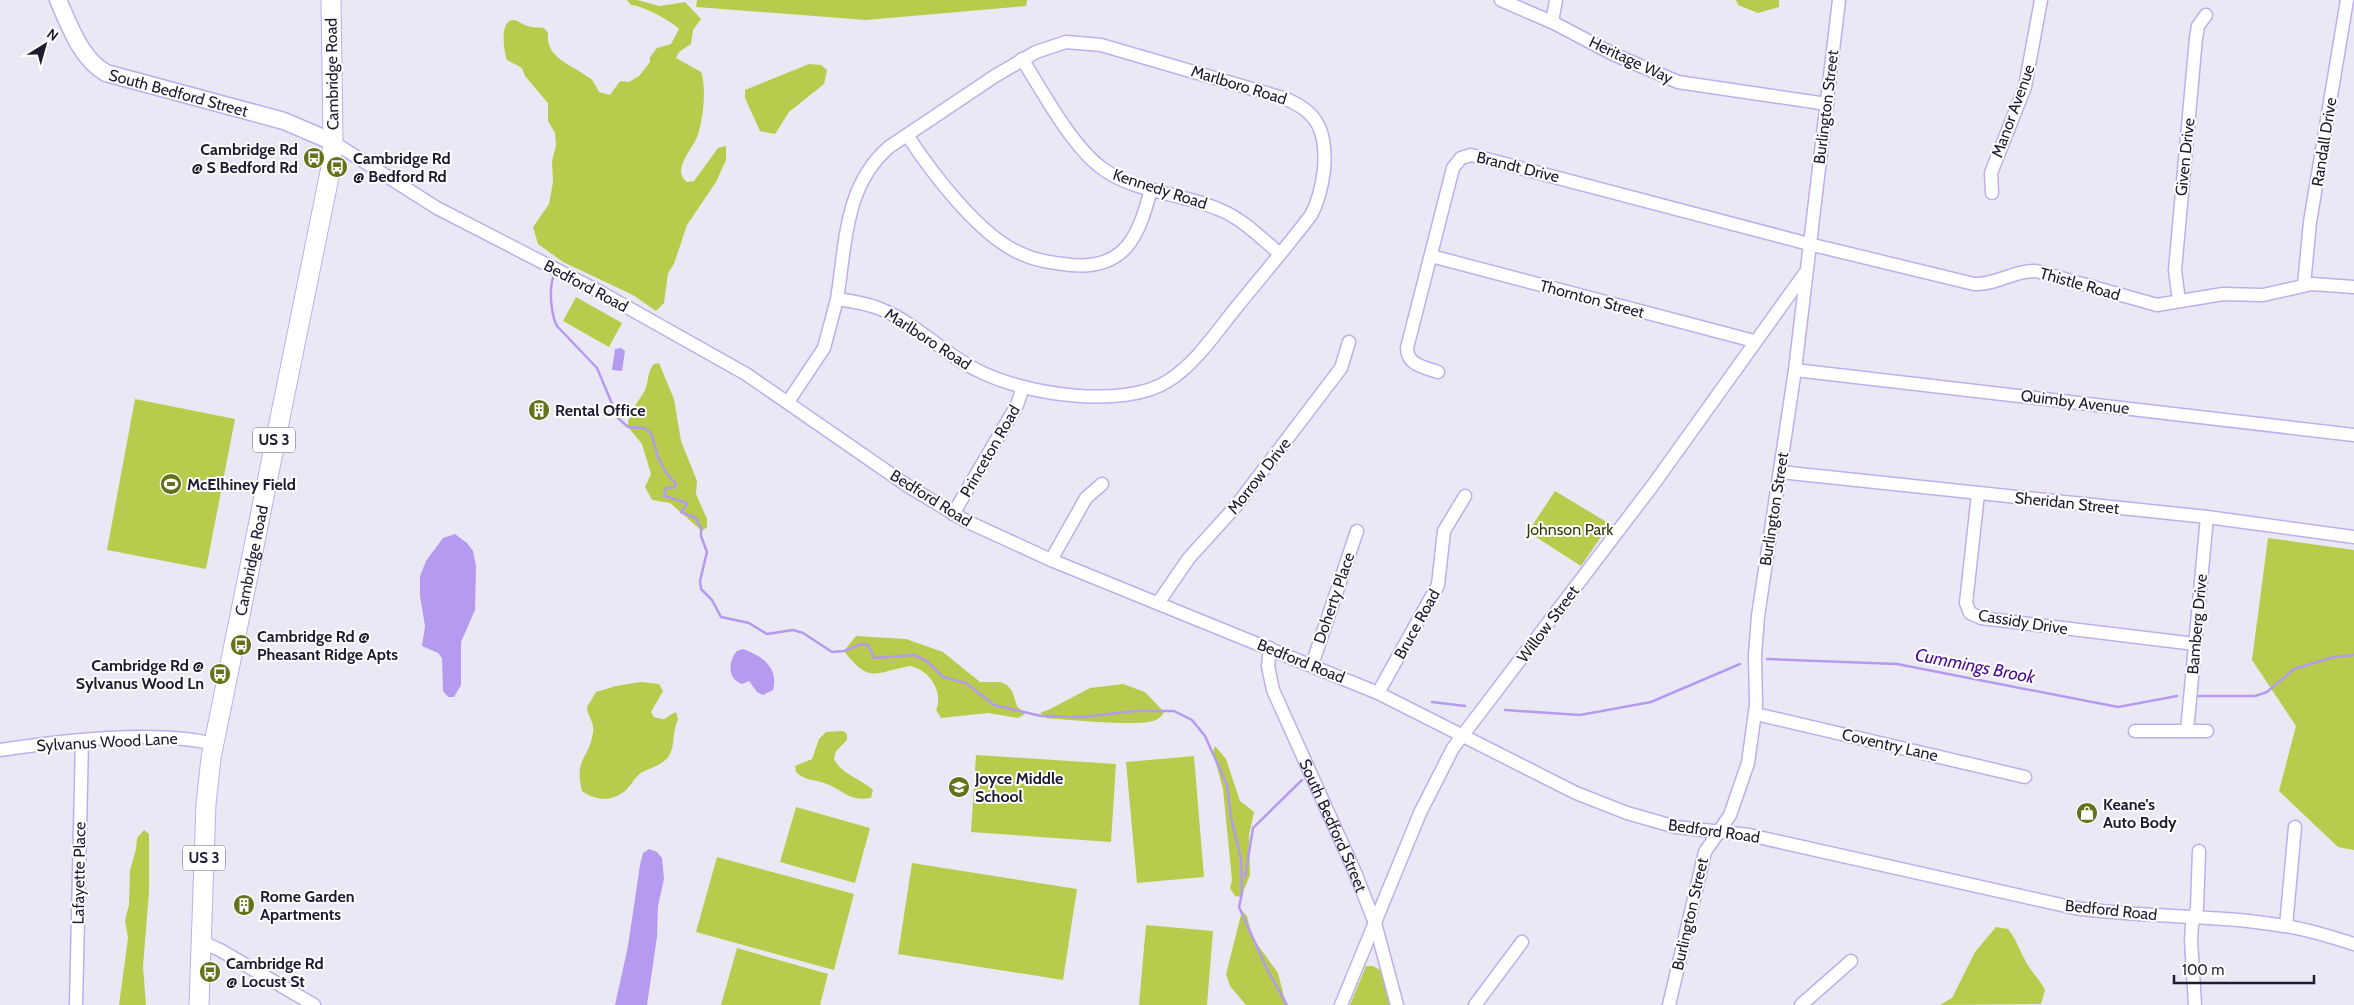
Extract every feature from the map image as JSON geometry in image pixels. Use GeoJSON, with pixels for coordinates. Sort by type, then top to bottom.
{"type":"FeatureCollection","features":[{"type":"Feature","properties":{"kind":"highway","name":"Cambridge Road"},"geometry":{"type":"LineString","coordinates":[[199,1005],[206,804],[214,744],[267,474],[324,209],[333,142],[331,0]]}},
{"type":"Feature","properties":{"kind":"main road","name":"South Bedford Street"},"geometry":{"type":"LineString","coordinates":[[58,0],[87,56],[94,65],[106,73],[284,121],[333,142]]}},
{"type":"Feature","properties":{"kind":"street","name":"Heritage Way"},"geometry":{"type":"LineString","coordinates":[[1501,0],[1552,22],[1613,54],[1678,82],[1827,104]]}},
{"type":"Feature","properties":{"kind":"street"},"geometry":{"type":"LineString","coordinates":[[1552,22],[1556,0]]}},
{"type":"Feature","properties":{"kind":"street","name":"Burlington Street"},"geometry":{"type":"LineString","coordinates":[[1669,1005],[1705,852],[1731,814],[1745,775],[1756,714],[1758,616],[1795,370],[1840,0]]}},
{"type":"Feature","properties":{"kind":"street","name":"Manor Avenue"},"geometry":{"type":"LineString","coordinates":[[1992,193],[1991,173],[2026,87],[2041,0]]}},
{"type":"Feature","properties":{"kind":"street","name":"Randall Drive"},"geometry":{"type":"LineString","coordinates":[[2304,285],[2310,222],[2347,0]]}},
{"type":"Feature","properties":{"kind":"street","name":"Given Drive"},"geometry":{"type":"LineString","coordinates":[[2179,300],[2175,275],[2180,205],[2196,38],[2198,26],[2206,15]]}},
{"type":"Feature","properties":{"kind":"street","name":"Marlboro Road"},"geometry":{"type":"LineString","coordinates":[[788,402],[824,348],[837,299],[848,227],[858,185],[875,161],[907,135],[1022,59],[1058,43],[1086,42],[1125,51],[1278,97],[1305,109],[1315,120],[1323,135],[1325,157],[1323,177],[1314,210],[1191,362],[1161,385],[1132,393],[1086,396],[1060,394],[1024,387],[970,367],[917,330],[882,310],[861,302],[837,299]]}},
{"type":"Feature","properties":{"kind":"street","name":"Kennedy Road"},"geometry":{"type":"LineString","coordinates":[[1022,59],[1089,158],[1118,178],[1226,212],[1280,254]]}},
{"type":"Feature","properties":{"kind":"street"},"geometry":{"type":"LineString","coordinates":[[907,135],[947,190],[987,229],[1014,251],[1041,260],[1090,266],[1119,255],[1129,246],[1139,228],[1150,188]]}},
{"type":"Feature","properties":{"kind":"street","name":"Bedford Road"},"geometry":{"type":"LineString","coordinates":[[333,142],[437,208],[636,312],[746,374],[908,486],[953,514],[992,534],[1051,560],[1378,693],[1562,786],[1612,808],[1676,827],[1765,838],[2075,908],[2122,914],[2194,916],[2286,926],[2354,944]]}},
{"type":"Feature","properties":{"kind":"street","name":"Brandt Drive"},"geometry":{"type":"LineString","coordinates":[[1438,372],[1415,364],[1409,358],[1407,350],[1453,168],[1461,158],[1471,155],[1809,244]]}},
{"type":"Feature","properties":{"kind":"street","name":"Thistle Road"},"geometry":{"type":"LineString","coordinates":[[1809,244],[1974,284],[1996,282],[2023,272],[2033,271],[2157,305],[2223,294],[2263,295],[2304,285],[2322,283],[2354,287]]}},
{"type":"Feature","properties":{"kind":"street","name":"Thornton Street"},"geometry":{"type":"LineString","coordinates":[[1431,256],[1754,341]]}},
{"type":"Feature","properties":{"kind":"street","name":"Willow Street"},"geometry":{"type":"LineString","coordinates":[[1341,1005],[1425,803],[1450,753],[1653,485],[1754,341],[1806,272]]}},
{"type":"Feature","properties":{"kind":"street","name":"Morrow Drive"},"geometry":{"type":"LineString","coordinates":[[1158,603],[1189,558],[1236,506],[1341,368],[1349,342]]}},
{"type":"Feature","properties":{"kind":"street","name":"Quimby Avenue"},"geometry":{"type":"LineString","coordinates":[[1795,370],[2354,435]]}},
{"type":"Feature","properties":{"kind":"street","name":"Princeton Road"},"geometry":{"type":"LineString","coordinates":[[953,514],[1017,405],[1024,387]]}},
{"type":"Feature","properties":{"kind":"street","name":"Sheridan Street"},"geometry":{"type":"LineString","coordinates":[[1780,472],[2207,517],[2354,537]]}},
{"type":"Feature","properties":{"kind":"street"},"geometry":{"type":"LineString","coordinates":[[1051,560],[1086,498],[1102,484]]}},
{"type":"Feature","properties":{"kind":"street","name":"Cassidy Drive"},"geometry":{"type":"LineString","coordinates":[[1978,494],[1966,602],[1972,615],[1981,618],[2195,644]]}},
{"type":"Feature","properties":{"kind":"street","name":"Bruce Road"},"geometry":{"type":"LineString","coordinates":[[1378,693],[1438,585],[1444,530],[1465,496]]}},
{"type":"Feature","properties":{"kind":"street","name":"Bamberg Drive"},"geometry":{"type":"LineString","coordinates":[[2187,731],[2207,517]]}},
{"type":"Feature","properties":{"kind":"street","name":"Doherty Place"},"geometry":{"type":"LineString","coordinates":[[1312,665],[1357,532]]}},
{"type":"Feature","properties":{"kind":"street","name":"South Bedford Street"},"geometry":{"type":"LineString","coordinates":[[1270,648],[1268,666],[1273,690],[1354,870],[1374,923],[1397,1005]]}},
{"type":"Feature","properties":{"kind":"street","name":"Coventry Lane"},"geometry":{"type":"LineString","coordinates":[[1756,714],[2025,777]]}},
{"type":"Feature","properties":{"kind":"street"},"geometry":{"type":"LineString","coordinates":[[2134,731],[2207,731]]}},
{"type":"Feature","properties":{"kind":"street","name":"Sylvanus Wood Lane"},"geometry":{"type":"LineString","coordinates":[[0,750],[82,741],[183,738],[214,744]]}},
{"type":"Feature","properties":{"kind":"street","name":"Lafayette Place"},"geometry":{"type":"LineString","coordinates":[[76,1005],[82,741]]}},
{"type":"Feature","properties":{"kind":"street"},"geometry":{"type":"LineString","coordinates":[[2286,926],[2295,827]]}},
{"type":"Feature","properties":{"kind":"street"},"geometry":{"type":"LineString","coordinates":[[2195,1005],[2191,940],[2199,851]]}},
{"type":"Feature","properties":{"kind":"street"},"geometry":{"type":"LineString","coordinates":[[202,942],[314,1005]]}},
{"type":"Feature","properties":{"kind":"street"},"geometry":{"type":"LineString","coordinates":[[1475,1005],[1522,942]]}},
{"type":"Feature","properties":{"kind":"street"},"geometry":{"type":"LineString","coordinates":[[1801,1005],[1851,961]]}},
{"type":"Feature","properties":{"kind":"green space"},"geometry":{"type":"Polygon","coordinates":[[[627,0],[637,0],[660,6],[685,2],[701,19],[693,30],[691,44],[679,52],[676,58],[701,72],[704,86],[701,123],[697,137],[682,166],[681,172],[687,182],[694,181],[718,148],[726,146],[726,160],[716,182],[687,225],[674,264],[668,273],[664,303],[656,311],[633,295],[563,262],[538,244],[533,227],[549,204],[553,182],[552,161],[556,145],[555,133],[548,121],[548,103],[525,76],[522,68],[507,60],[504,44],[504,31],[509,22],[513,20],[530,27],[544,28],[548,33],[548,42],[551,49],[556,55],[591,79],[599,92],[610,95],[620,81],[629,82],[639,76],[650,62],[650,57],[657,48],[671,44],[679,29],[656,14],[631,5],[627,0]]]}},
{"type":"Feature","properties":{"kind":"green space"},"geometry":{"type":"Polygon","coordinates":[[[697,0],[1027,0],[1026,6],[866,20],[696,7],[697,0]]]}},
{"type":"Feature","properties":{"kind":"green space"},"geometry":{"type":"Polygon","coordinates":[[[1736,0],[1779,0],[1779,7],[1758,13],[1738,5],[1736,0]]]}},
{"type":"Feature","properties":{"kind":"green space"},"geometry":{"type":"Polygon","coordinates":[[[809,64],[821,65],[827,70],[824,84],[789,112],[775,134],[760,131],[745,98],[745,90],[809,64]]]}},
{"type":"Feature","properties":{"kind":"green space"},"geometry":{"type":"Polygon","coordinates":[[[576,297],[622,323],[609,347],[563,321],[576,297]]]}},
{"type":"Feature","properties":{"kind":"green space"},"geometry":{"type":"Polygon","coordinates":[[[659,363],[674,399],[681,441],[697,481],[696,494],[707,519],[707,527],[702,531],[670,503],[652,500],[645,487],[651,474],[642,444],[628,427],[629,417],[645,390],[650,370],[654,364],[659,363]]]}},
{"type":"Feature","properties":{"kind":"green space","name":"McElhiney Field"},"geometry":{"type":"Polygon","coordinates":[[[135,399],[235,419],[206,569],[107,550],[135,399]]]}},
{"type":"Feature","properties":{"kind":"green space","name":"Johnson Park"},"geometry":{"type":"Polygon","coordinates":[[[1555,491],[1610,524],[1581,566],[1528,532],[1555,491]]]}},
{"type":"Feature","properties":{"kind":"green space"},"geometry":{"type":"Polygon","coordinates":[[[2268,538],[2354,550],[2354,850],[2338,847],[2279,791],[2296,726],[2252,660],[2268,538]]]}},
{"type":"Feature","properties":{"kind":"green space"},"geometry":{"type":"Polygon","coordinates":[[[856,636],[906,639],[943,652],[980,682],[1001,682],[1007,685],[1012,691],[1017,706],[1025,714],[1018,718],[988,713],[941,718],[936,710],[938,696],[936,689],[929,677],[917,668],[910,666],[874,674],[860,669],[844,651],[856,636]]]}},
{"type":"Feature","properties":{"kind":"green space"},"geometry":{"type":"Polygon","coordinates":[[[641,682],[659,684],[663,691],[651,712],[654,717],[665,719],[676,712],[678,720],[670,754],[661,763],[638,775],[625,791],[617,796],[602,799],[587,794],[582,791],[580,772],[593,733],[593,726],[587,707],[596,692],[616,686],[641,682]]]}},
{"type":"Feature","properties":{"kind":"green space"},"geometry":{"type":"Polygon","coordinates":[[[1123,684],[1145,692],[1164,712],[1162,716],[1148,722],[1122,723],[1046,718],[1040,713],[1090,688],[1123,684]]]}},
{"type":"Feature","properties":{"kind":"green space"},"geometry":{"type":"Polygon","coordinates":[[[843,731],[847,734],[847,740],[836,751],[834,759],[846,772],[873,790],[871,798],[851,797],[831,786],[806,778],[796,772],[795,766],[812,759],[819,739],[826,732],[843,731]]]}},
{"type":"Feature","properties":{"kind":"green space"},"geometry":{"type":"Polygon","coordinates":[[[1215,746],[1226,759],[1240,801],[1254,812],[1249,835],[1250,875],[1241,897],[1235,896],[1230,888],[1232,880],[1223,789],[1213,752],[1215,746]]]}},
{"type":"Feature","properties":{"kind":"green space"},"geometry":{"type":"Polygon","coordinates":[[[976,755],[1116,764],[1111,842],[971,832],[976,755]]]}},
{"type":"Feature","properties":{"kind":"green space"},"geometry":{"type":"Polygon","coordinates":[[[1194,756],[1204,877],[1137,883],[1126,762],[1194,756]]]}},
{"type":"Feature","properties":{"kind":"green space"},"geometry":{"type":"Polygon","coordinates":[[[796,807],[870,828],[855,883],[780,862],[796,807]]]}},
{"type":"Feature","properties":{"kind":"green space"},"geometry":{"type":"Polygon","coordinates":[[[144,830],[149,834],[149,892],[143,966],[146,1005],[119,1005],[128,938],[125,920],[129,905],[130,870],[137,838],[144,830]]]}},
{"type":"Feature","properties":{"kind":"green space"},"geometry":{"type":"Polygon","coordinates":[[[717,857],[854,894],[834,970],[696,932],[717,857]]]}},
{"type":"Feature","properties":{"kind":"green space"},"geometry":{"type":"Polygon","coordinates":[[[912,863],[1077,889],[1063,980],[898,954],[912,863]]]}},
{"type":"Feature","properties":{"kind":"green space"},"geometry":{"type":"Polygon","coordinates":[[[1242,911],[1247,916],[1252,937],[1278,973],[1286,1005],[1246,1005],[1230,986],[1226,974],[1242,911]]]}},
{"type":"Feature","properties":{"kind":"green space"},"geometry":{"type":"Polygon","coordinates":[[[1146,925],[1213,931],[1207,1005],[1139,1005],[1146,925]]]}},
{"type":"Feature","properties":{"kind":"green space"},"geometry":{"type":"Polygon","coordinates":[[[1996,927],[2008,929],[2027,964],[2043,986],[2045,990],[2041,1004],[1940,1005],[1952,998],[1975,952],[1996,927]]]}},
{"type":"Feature","properties":{"kind":"green space"},"geometry":{"type":"Polygon","coordinates":[[[737,948],[828,974],[820,1005],[721,1005],[737,948]]]}},
{"type":"Feature","properties":{"kind":"green space"},"geometry":{"type":"Polygon","coordinates":[[[1366,966],[1373,966],[1382,971],[1392,1005],[1350,1005],[1366,966]]]}},
{"type":"Feature","properties":{"kind":"shaded area"},"geometry":{"type":"Polygon","coordinates":[[[621,348],[625,351],[622,371],[612,370],[615,349],[621,348]]]}},
{"type":"Feature","properties":{"kind":"shaded area"},"geometry":{"type":"Polygon","coordinates":[[[455,534],[467,543],[473,551],[476,566],[475,610],[461,642],[461,685],[454,697],[448,697],[443,691],[442,658],[438,653],[422,646],[425,626],[420,596],[420,576],[426,561],[443,538],[455,534]]]}},
{"type":"Feature","properties":{"kind":"shaded area"},"geometry":{"type":"Polygon","coordinates":[[[743,649],[757,655],[771,669],[774,675],[773,690],[763,695],[757,692],[749,681],[742,684],[737,682],[731,674],[730,669],[734,655],[737,651],[743,649]]]}},
{"type":"Feature","properties":{"kind":"shaded area"},"geometry":{"type":"Polygon","coordinates":[[[649,849],[657,852],[662,858],[664,879],[658,906],[657,937],[647,1005],[615,1005],[628,946],[640,865],[643,853],[649,849]]]}},
{"type":"Feature","properties":{"kind":"waterway"},"geometry":{"type":"LineString","coordinates":[[553,278],[551,302],[557,326],[597,368],[618,418],[628,427],[644,428],[651,433],[658,457],[665,471],[676,484],[675,487],[666,488],[664,496],[685,502],[687,504],[681,512],[696,518],[707,552],[700,581],[701,589],[712,600],[721,617],[749,623],[767,634],[793,630],[803,633],[832,652],[844,651],[861,644],[868,645],[874,658],[914,655],[927,661],[943,677],[966,683],[994,705],[1041,716],[1083,717],[1135,711],[1174,711],[1192,720],[1205,736],[1227,785],[1231,817],[1241,859],[1242,893]]}},
{"type":"Feature","properties":{"kind":"waterway","name":"Cummings Brook"},"geometry":{"type":"LineString","coordinates":[[2197,696],[2255,696],[2267,692],[2294,669],[2334,657],[2354,655]]}},
{"type":"Feature","properties":{"kind":"waterway","name":"Cummings Brook"},"geometry":{"type":"LineString","coordinates":[[1767,659],[1897,664],[2118,707],[2177,696]]}},
{"type":"Feature","properties":{"kind":"waterway","name":"Cummings Brook"},"geometry":{"type":"LineString","coordinates":[[1505,710],[1580,715],[1651,702],[1740,664]]}},
{"type":"Feature","properties":{"kind":"waterway","name":"Cummings Brook"},"geometry":{"type":"LineString","coordinates":[[1432,702],[1465,706]]}},
{"type":"Feature","properties":{"kind":"waterway","name":"Cummings Brook"},"geometry":{"type":"LineString","coordinates":[[1245,877],[1253,828],[1302,780]]}},
{"type":"Feature","properties":{"kind":"waterway","name":"Cummings Brook"},"geometry":{"type":"LineString","coordinates":[[1242,893],[1239,907],[1266,967],[1287,1005]]}},
{"type":"Feature","properties":{"kind":"place","name":"Cambridge Rd @ S Bedford Rd"},"geometry":{"type":"Point","coordinates":[314,158]}},
{"type":"Feature","properties":{"kind":"place","name":"Cambridge Rd @ Bedford Rd"},"geometry":{"type":"Point","coordinates":[337,167]}},
{"type":"Feature","properties":{"kind":"place","name":"Rental Office"},"geometry":{"type":"Point","coordinates":[539,410]}},
{"type":"Feature","properties":{"kind":"place","name":"McElhiney Field"},"geometry":{"type":"Point","coordinates":[171,484]}},
{"type":"Feature","properties":{"kind":"place","name":"Cambridge Rd @ Pheasant Ridge Apts"},"geometry":{"type":"Point","coordinates":[241,645]}},
{"type":"Feature","properties":{"kind":"place","name":"Cambridge Rd @ Sylvanus Wood Ln"},"geometry":{"type":"Point","coordinates":[220,674]}},
{"type":"Feature","properties":{"kind":"place","name":"Joyce Middle School"},"geometry":{"type":"Point","coordinates":[959,787]}},
{"type":"Feature","properties":{"kind":"place","name":"Keane's Auto Body"},"geometry":{"type":"Point","coordinates":[2087,813]}},
{"type":"Feature","properties":{"kind":"place","name":"Rome Garden Apartments"},"geometry":{"type":"Point","coordinates":[244,905]}},
{"type":"Feature","properties":{"kind":"place","name":"Cambridge Rd @ Locust St"},"geometry":{"type":"Point","coordinates":[210,972]}}]}
